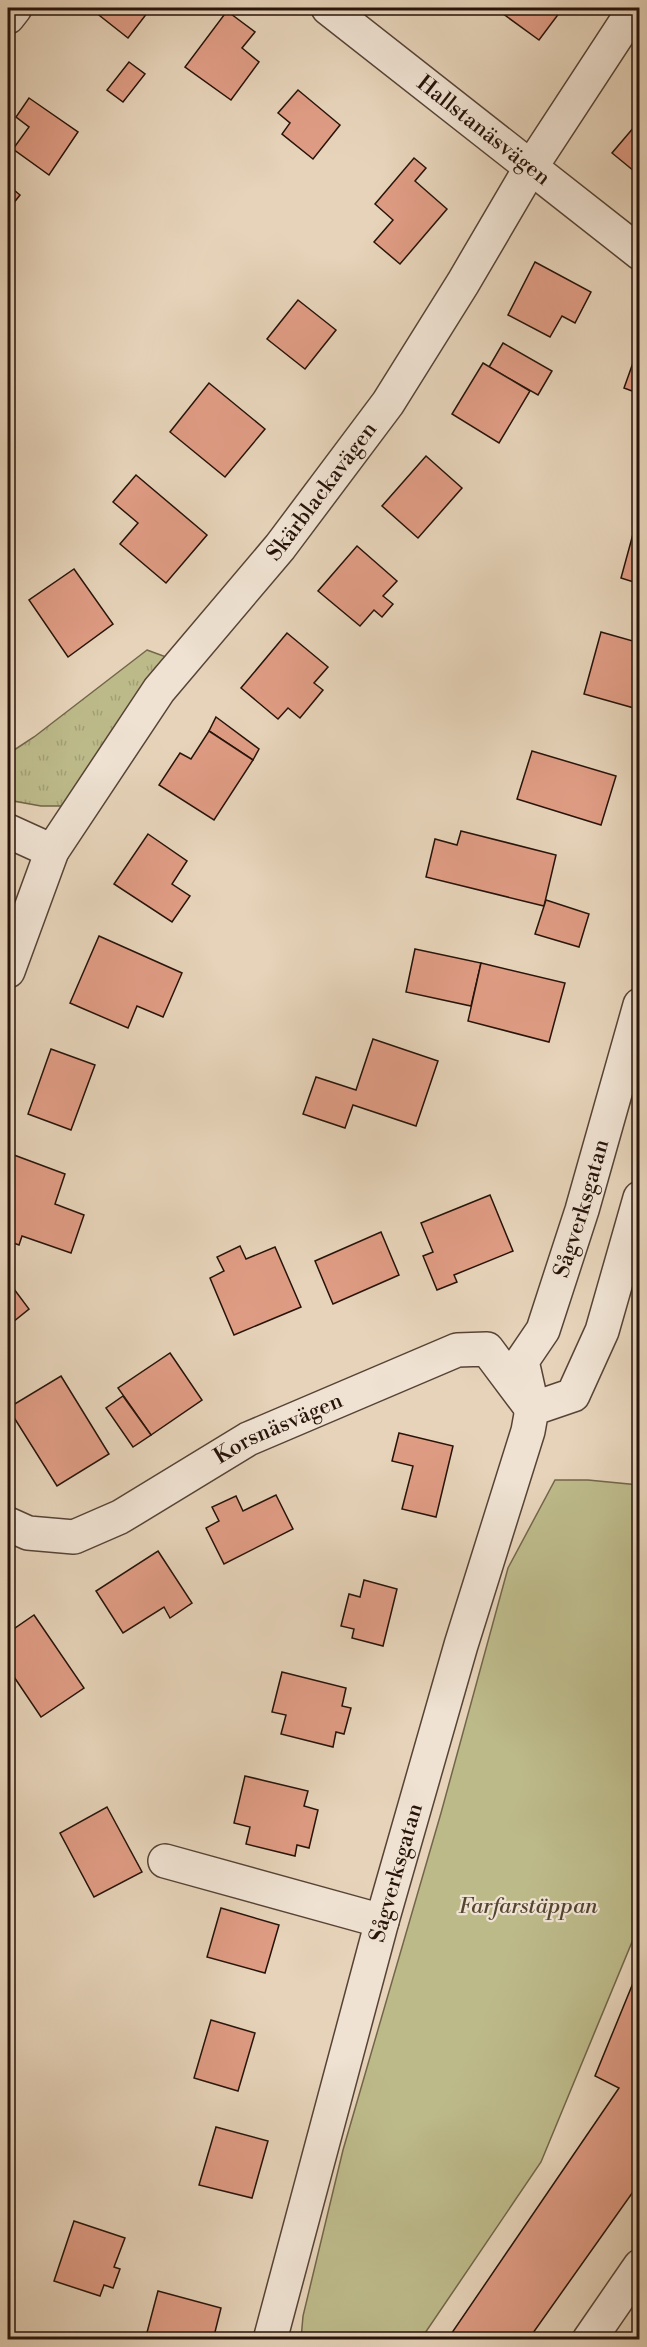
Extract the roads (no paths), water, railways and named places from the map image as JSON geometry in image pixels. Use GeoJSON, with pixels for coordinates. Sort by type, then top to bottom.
{"type":"FeatureCollection","features":[{"type":"Feature","properties":{"kind":"street"},"geometry":{"type":"LineString","coordinates":[[8,17],[15,8]]}},
{"type":"Feature","properties":{"kind":"street","name":"Hallstanäsvägen"},"geometry":{"type":"LineString","coordinates":[[328,8],[639,253]]}},
{"type":"Feature","properties":{"kind":"street","name":"Skärblackavägen"},"geometry":{"type":"LineString","coordinates":[[8,971],[52,850],[159,690],[280,547],[388,403],[463,283],[531,166],[635,8]]}},
{"type":"Feature","properties":{"kind":"street"},"geometry":{"type":"LineString","coordinates":[[8,831],[52,850]]}},
{"type":"Feature","properties":{"kind":"street","name":"Sågverksgatan"},"geometry":{"type":"LineString","coordinates":[[270,2340],[382,1921],[461,1645],[528,1431],[532,1409],[522,1361],[543,1330],[582,1210],[639,1005]]}},
{"type":"Feature","properties":{"kind":"street"},"geometry":{"type":"LineString","coordinates":[[532,1409],[573,1395],[602,1331],[639,1198]]}},
{"type":"Feature","properties":{"kind":"street","name":"Korsnäsvägen"},"geometry":{"type":"LineString","coordinates":[[8,1524],[28,1533],[74,1537],[120,1517],[248,1439],[457,1350],[487,1349],[532,1409]]}},
{"type":"Feature","properties":{"kind":"street"},"geometry":{"type":"LineString","coordinates":[[165,1861],[382,1921]]}},
{"type":"Feature","properties":{"kind":"street"},"geometry":{"type":"LineString","coordinates":[[589,2340],[639,2266]]}},
{"type":"Feature","properties":{"kind":"park label","name":"Farfarstäppan"},"geometry":{"type":"Point","coordinates":[528,1906]}}]}
